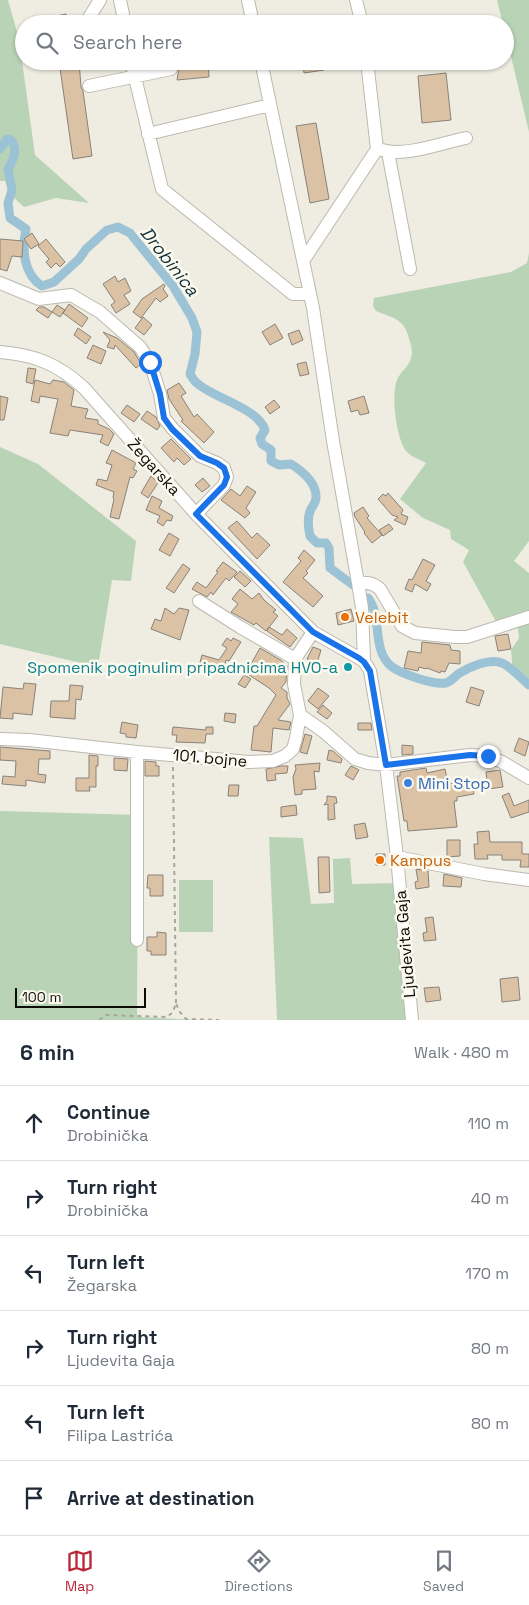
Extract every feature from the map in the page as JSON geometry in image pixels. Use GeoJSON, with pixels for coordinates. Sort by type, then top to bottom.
{"type":"FeatureCollection","features":[{"type":"Feature","properties":{"kind":"street"},"geometry":{"type":"LineString","coordinates":[[91,15],[100,0]]}},
{"type":"Feature","properties":{"kind":"street"},"geometry":{"type":"LineString","coordinates":[[120,0],[123,15]]}},
{"type":"Feature","properties":{"kind":"street"},"geometry":{"type":"LineString","coordinates":[[248,0],[251,15]]}},
{"type":"Feature","properties":{"kind":"street"},"geometry":{"type":"LineString","coordinates":[[356,0],[360,15]]}},
{"type":"Feature","properties":{"kind":"street"},"geometry":{"type":"LineString","coordinates":[[133,70],[162,189],[293,294],[310,294]]}},
{"type":"Feature","properties":{"kind":"street"},"geometry":{"type":"LineString","coordinates":[[89,86],[171,70]]}},
{"type":"Feature","properties":{"kind":"street","name":"Ljudevita Gaja"},"geometry":{"type":"LineString","coordinates":[[263,70],[313,308],[333,441],[362,608],[364,662],[370,671],[386,765],[397,857],[412,1020]]}},
{"type":"Feature","properties":{"kind":"street"},"geometry":{"type":"LineString","coordinates":[[369,70],[383,150],[410,269]]}},
{"type":"Feature","properties":{"kind":"street"},"geometry":{"type":"LineString","coordinates":[[148,134],[270,106]]}},
{"type":"Feature","properties":{"kind":"street"},"geometry":{"type":"LineString","coordinates":[[383,150],[412,150],[466,138]]}},
{"type":"Feature","properties":{"kind":"street"},"geometry":{"type":"LineString","coordinates":[[303,261],[383,150]]}},
{"type":"Feature","properties":{"kind":"street"},"geometry":{"type":"LineString","coordinates":[[0,283],[39,299],[71,295],[100,312],[140,348],[153,369],[164,418],[172,429],[200,456],[224,468],[227,477],[224,485],[196,514]]}},
{"type":"Feature","properties":{"kind":"street","name":"Žegarska"},"geometry":{"type":"LineString","coordinates":[[0,352],[21,354],[49,364],[68,374],[84,388],[196,514],[313,632],[364,662]]}},
{"type":"Feature","properties":{"kind":"street"},"geometry":{"type":"LineString","coordinates":[[358,583],[367,582],[380,589],[402,626],[415,633],[467,637],[529,618]]}},
{"type":"Feature","properties":{"kind":"street"},"geometry":{"type":"LineString","coordinates":[[199,601],[295,659],[313,632]]}},
{"type":"Feature","properties":{"kind":"street","name":"101. bojne"},"geometry":{"type":"LineString","coordinates":[[0,739],[29,740],[250,762],[273,761],[286,756],[293,748],[296,738],[300,715],[294,684],[295,659]]}},
{"type":"Feature","properties":{"kind":"street"},"geometry":{"type":"LineString","coordinates":[[300,715],[323,731],[355,759],[368,763],[386,765],[470,755],[488,756],[529,778]]}},
{"type":"Feature","properties":{"kind":"street"},"geometry":{"type":"LineString","coordinates":[[136,752],[137,940]]}},
{"type":"Feature","properties":{"kind":"street"},"geometry":{"type":"LineString","coordinates":[[397,857],[529,880]]}},
{"type":"Feature","properties":{"kind":"path"},"geometry":{"type":"LineString","coordinates":[[99,1020],[106,1016],[167,1017],[173,1012],[176,1003],[173,754]]}},
{"type":"Feature","properties":{"kind":"path"},"geometry":{"type":"LineString","coordinates":[[176,1003],[179,1011],[186,1018],[219,1020]]}},
{"type":"Feature","properties":{"kind":"green space"},"geometry":{"type":"Polygon","coordinates":[[[0,0],[8,0],[15,25],[15,70],[23,70],[35,155],[89,203],[56,198],[24,207],[13,197],[5,181],[0,181],[0,0]]]}},
{"type":"Feature","properties":{"kind":"green space"},"geometry":{"type":"Polygon","coordinates":[[[497,0],[529,0],[529,132],[514,69],[514,15],[501,15],[497,0]]]}},
{"type":"Feature","properties":{"kind":"green space"},"geometry":{"type":"Polygon","coordinates":[[[529,253],[529,541],[514,561],[529,573],[529,685],[513,672],[511,650],[519,638],[517,620],[499,627],[463,562],[469,550],[451,539],[450,530],[423,518],[400,499],[426,463],[406,451],[402,445],[397,427],[395,387],[398,377],[410,361],[412,349],[408,334],[402,324],[394,318],[376,311],[373,306],[374,298],[511,272],[527,263],[529,253]]]}},
{"type":"Feature","properties":{"kind":"green space"},"geometry":{"type":"Polygon","coordinates":[[[0,447],[38,464],[136,541],[131,581],[112,580],[98,667],[0,644],[0,447]]]}},
{"type":"Feature","properties":{"kind":"green space"},"geometry":{"type":"Polygon","coordinates":[[[0,811],[138,815],[137,1017],[198,1020],[0,1020],[0,811]]]}},
{"type":"Feature","properties":{"kind":"green space"},"geometry":{"type":"Polygon","coordinates":[[[269,837],[303,838],[311,904],[334,903],[333,859],[350,858],[352,884],[400,883],[412,1020],[277,1020],[269,837]]]}},
{"type":"Feature","properties":{"kind":"green space"},"geometry":{"type":"Polygon","coordinates":[[[179,880],[213,880],[213,932],[179,932],[179,880]]]}},
{"type":"Feature","properties":{"kind":"building"},"geometry":{"type":"Polygon","coordinates":[[[60,70],[80,70],[83,91],[92,156],[73,159],[60,70]]]}},
{"type":"Feature","properties":{"kind":"building"},"geometry":{"type":"Polygon","coordinates":[[[179,70],[209,70],[209,77],[177,80],[179,70]]]}},
{"type":"Feature","properties":{"kind":"building"},"geometry":{"type":"Polygon","coordinates":[[[304,70],[324,70],[304,73],[304,70]]]}},
{"type":"Feature","properties":{"kind":"building"},"geometry":{"type":"Polygon","coordinates":[[[446,73],[451,120],[422,123],[418,76],[446,73]]]}},
{"type":"Feature","properties":{"kind":"building"},"geometry":{"type":"Polygon","coordinates":[[[316,123],[329,199],[310,203],[296,126],[316,123]]]}},
{"type":"Feature","properties":{"kind":"building"},"geometry":{"type":"Polygon","coordinates":[[[32,233],[39,244],[31,249],[24,239],[32,233]]]}},
{"type":"Feature","properties":{"kind":"building"},"geometry":{"type":"Polygon","coordinates":[[[0,239],[23,241],[22,257],[12,256],[7,271],[0,269],[0,239]]]}},
{"type":"Feature","properties":{"kind":"building"},"geometry":{"type":"Polygon","coordinates":[[[46,239],[65,262],[60,267],[56,263],[51,268],[46,262],[49,259],[38,246],[46,239]]]}},
{"type":"Feature","properties":{"kind":"building"},"geometry":{"type":"Polygon","coordinates":[[[115,276],[118,282],[125,278],[131,291],[124,295],[130,304],[116,313],[111,305],[115,302],[103,284],[115,276]]]}},
{"type":"Feature","properties":{"kind":"building"},"geometry":{"type":"Polygon","coordinates":[[[164,284],[163,289],[168,296],[160,302],[156,298],[141,318],[133,312],[142,299],[164,284]]]}},
{"type":"Feature","properties":{"kind":"building"},"geometry":{"type":"Polygon","coordinates":[[[69,304],[88,318],[82,327],[63,313],[69,304]]]}},
{"type":"Feature","properties":{"kind":"building"},"geometry":{"type":"Polygon","coordinates":[[[57,305],[65,310],[60,317],[52,312],[57,305]]]}},
{"type":"Feature","properties":{"kind":"building"},"geometry":{"type":"Polygon","coordinates":[[[39,307],[44,307],[52,312],[48,318],[36,310],[39,307]]]}},
{"type":"Feature","properties":{"kind":"building"},"geometry":{"type":"Polygon","coordinates":[[[143,317],[152,325],[144,335],[135,328],[143,317]]]}},
{"type":"Feature","properties":{"kind":"building"},"geometry":{"type":"Polygon","coordinates":[[[275,324],[283,338],[270,345],[262,332],[275,324]]]}},
{"type":"Feature","properties":{"kind":"building"},"geometry":{"type":"Polygon","coordinates":[[[78,328],[91,337],[86,344],[74,335],[78,328]]]}},
{"type":"Feature","properties":{"kind":"building"},"geometry":{"type":"Polygon","coordinates":[[[299,330],[303,340],[292,345],[288,334],[299,330]]]}},
{"type":"Feature","properties":{"kind":"building"},"geometry":{"type":"Polygon","coordinates":[[[103,332],[117,338],[134,352],[141,364],[136,368],[115,345],[114,349],[107,347],[110,340],[103,332]]]}},
{"type":"Feature","properties":{"kind":"building"},"geometry":{"type":"Polygon","coordinates":[[[93,345],[106,351],[101,364],[87,358],[93,345]]]}},
{"type":"Feature","properties":{"kind":"building"},"geometry":{"type":"Polygon","coordinates":[[[306,362],[309,374],[300,376],[297,364],[306,362]]]}},
{"type":"Feature","properties":{"kind":"building"},"geometry":{"type":"Polygon","coordinates":[[[28,368],[36,369],[33,384],[26,382],[28,368]]]}},
{"type":"Feature","properties":{"kind":"building"},"geometry":{"type":"Polygon","coordinates":[[[35,380],[50,384],[53,380],[64,382],[74,390],[71,406],[88,409],[85,418],[98,420],[98,424],[109,429],[114,434],[108,446],[100,442],[103,435],[70,430],[68,436],[50,433],[58,399],[40,396],[39,403],[31,401],[35,380]]]}},
{"type":"Feature","properties":{"kind":"building"},"geometry":{"type":"Polygon","coordinates":[[[179,383],[186,393],[181,396],[194,417],[197,414],[214,432],[204,443],[181,421],[183,420],[169,399],[167,390],[179,383]]]}},
{"type":"Feature","properties":{"kind":"building"},"geometry":{"type":"Polygon","coordinates":[[[0,396],[8,398],[4,420],[0,420],[0,396]]]}},
{"type":"Feature","properties":{"kind":"building"},"geometry":{"type":"Polygon","coordinates":[[[364,396],[369,413],[360,415],[358,410],[351,412],[348,401],[364,396]]]}},
{"type":"Feature","properties":{"kind":"building"},"geometry":{"type":"Polygon","coordinates":[[[274,400],[280,407],[270,414],[265,407],[274,400]]]}},
{"type":"Feature","properties":{"kind":"building"},"geometry":{"type":"Polygon","coordinates":[[[127,405],[140,414],[134,422],[121,413],[127,405]]]}},
{"type":"Feature","properties":{"kind":"building"},"geometry":{"type":"Polygon","coordinates":[[[147,411],[156,417],[160,426],[157,430],[141,419],[147,411]]]}},
{"type":"Feature","properties":{"kind":"building"},"geometry":{"type":"Polygon","coordinates":[[[171,439],[191,459],[184,465],[177,458],[174,462],[161,448],[171,439]]]}},
{"type":"Feature","properties":{"kind":"building"},"geometry":{"type":"Polygon","coordinates":[[[112,450],[136,463],[133,469],[137,471],[133,478],[130,477],[119,519],[110,517],[114,492],[96,485],[98,479],[107,481],[112,465],[106,463],[112,450]]]}},
{"type":"Feature","properties":{"kind":"building"},"geometry":{"type":"Polygon","coordinates":[[[151,476],[158,483],[148,498],[141,493],[151,476]]]}},
{"type":"Feature","properties":{"kind":"building"},"geometry":{"type":"Polygon","coordinates":[[[203,478],[210,486],[202,492],[195,485],[203,478]]]}},
{"type":"Feature","properties":{"kind":"building"},"geometry":{"type":"Polygon","coordinates":[[[247,486],[256,492],[246,508],[250,513],[245,518],[221,500],[231,489],[240,496],[247,486]]]}},
{"type":"Feature","properties":{"kind":"building"},"geometry":{"type":"Polygon","coordinates":[[[388,493],[403,510],[401,514],[408,517],[405,525],[394,520],[398,517],[392,515],[378,499],[383,494],[386,496],[388,493]]]}},
{"type":"Feature","properties":{"kind":"building"},"geometry":{"type":"Polygon","coordinates":[[[152,496],[162,501],[159,508],[173,516],[171,521],[167,520],[163,526],[157,522],[160,516],[146,510],[152,496]]]}},
{"type":"Feature","properties":{"kind":"building"},"geometry":{"type":"Polygon","coordinates":[[[363,507],[369,516],[367,518],[382,535],[372,543],[364,533],[354,513],[363,507]]]}},
{"type":"Feature","properties":{"kind":"building"},"geometry":{"type":"Polygon","coordinates":[[[237,521],[252,538],[257,533],[270,545],[257,559],[228,528],[237,521]]]}},
{"type":"Feature","properties":{"kind":"building"},"geometry":{"type":"Polygon","coordinates":[[[389,524],[393,529],[383,536],[379,530],[389,524]]]}},
{"type":"Feature","properties":{"kind":"building"},"geometry":{"type":"Polygon","coordinates":[[[169,533],[179,539],[170,556],[159,550],[169,533]]]}},
{"type":"Feature","properties":{"kind":"building"},"geometry":{"type":"Polygon","coordinates":[[[304,550],[315,560],[303,578],[323,596],[313,607],[283,582],[301,561],[298,558],[304,550]]]}},
{"type":"Feature","properties":{"kind":"building"},"geometry":{"type":"Polygon","coordinates":[[[423,559],[435,565],[426,581],[431,584],[427,591],[415,584],[412,592],[405,589],[409,579],[412,580],[423,559]]]}},
{"type":"Feature","properties":{"kind":"building"},"geometry":{"type":"Polygon","coordinates":[[[223,562],[237,572],[229,581],[226,578],[213,595],[211,592],[207,597],[192,589],[197,582],[206,588],[223,562]]]}},
{"type":"Feature","properties":{"kind":"building"},"geometry":{"type":"Polygon","coordinates":[[[183,564],[190,569],[174,593],[166,588],[183,564]]]}},
{"type":"Feature","properties":{"kind":"building"},"geometry":{"type":"Polygon","coordinates":[[[240,571],[251,581],[245,587],[234,577],[240,571]]]}},
{"type":"Feature","properties":{"kind":"building"},"geometry":{"type":"Polygon","coordinates":[[[240,589],[252,599],[259,593],[276,610],[273,612],[278,616],[266,631],[256,623],[254,625],[231,612],[238,604],[232,599],[240,589]]]}},
{"type":"Feature","properties":{"kind":"building"},"geometry":{"type":"Polygon","coordinates":[[[165,608],[174,614],[179,608],[189,610],[180,640],[151,629],[155,619],[161,621],[165,608]]]}},
{"type":"Feature","properties":{"kind":"building"},"geometry":{"type":"Polygon","coordinates":[[[351,609],[354,621],[338,625],[336,613],[351,609]]]}},
{"type":"Feature","properties":{"kind":"building"},"geometry":{"type":"Polygon","coordinates":[[[269,627],[282,635],[287,629],[297,638],[290,647],[267,631],[269,627]]]}},
{"type":"Feature","properties":{"kind":"building"},"geometry":{"type":"Polygon","coordinates":[[[508,634],[511,649],[498,651],[495,636],[508,634]]]}},
{"type":"Feature","properties":{"kind":"building"},"geometry":{"type":"Polygon","coordinates":[[[227,638],[231,641],[233,638],[241,642],[229,661],[226,660],[222,674],[199,666],[202,655],[219,660],[227,648],[222,645],[227,638]]]}},
{"type":"Feature","properties":{"kind":"building"},"geometry":{"type":"Polygon","coordinates":[[[422,642],[450,645],[451,650],[460,651],[460,664],[449,663],[445,672],[441,671],[440,673],[427,668],[419,667],[418,671],[404,668],[408,651],[421,653],[422,642]]]}},
{"type":"Feature","properties":{"kind":"building"},"geometry":{"type":"Polygon","coordinates":[[[313,647],[321,650],[317,663],[307,659],[313,647]]]}},
{"type":"Feature","properties":{"kind":"building"},"geometry":{"type":"Polygon","coordinates":[[[260,648],[287,666],[286,682],[281,688],[287,692],[290,704],[278,720],[291,722],[289,730],[273,728],[271,752],[251,750],[254,726],[257,726],[276,695],[269,688],[246,673],[260,648]]]}},
{"type":"Feature","properties":{"kind":"building"},"geometry":{"type":"Polygon","coordinates":[[[244,675],[251,679],[245,688],[238,684],[244,675]]]}},
{"type":"Feature","properties":{"kind":"building"},"geometry":{"type":"Polygon","coordinates":[[[24,683],[36,684],[32,715],[13,713],[13,719],[0,718],[3,687],[23,689],[24,683]]]}},
{"type":"Feature","properties":{"kind":"building"},"geometry":{"type":"Polygon","coordinates":[[[70,685],[83,686],[81,700],[76,699],[75,719],[50,717],[51,701],[69,701],[70,685]]]}},
{"type":"Feature","properties":{"kind":"building"},"geometry":{"type":"Polygon","coordinates":[[[471,687],[484,691],[479,706],[466,702],[471,687]]]}},
{"type":"Feature","properties":{"kind":"building"},"geometry":{"type":"Polygon","coordinates":[[[318,688],[329,696],[318,709],[308,701],[318,688]]]}},
{"type":"Feature","properties":{"kind":"building"},"geometry":{"type":"Polygon","coordinates":[[[323,705],[332,713],[327,719],[317,712],[323,705]]]}},
{"type":"Feature","properties":{"kind":"building"},"geometry":{"type":"Polygon","coordinates":[[[225,713],[236,714],[235,723],[224,721],[225,713]]]}},
{"type":"Feature","properties":{"kind":"building"},"geometry":{"type":"Polygon","coordinates":[[[122,722],[138,725],[136,738],[126,737],[126,734],[120,733],[122,722]]]}},
{"type":"Feature","properties":{"kind":"building"},"geometry":{"type":"Polygon","coordinates":[[[358,723],[371,723],[372,730],[358,730],[358,723]]]}},
{"type":"Feature","properties":{"kind":"building"},"geometry":{"type":"Polygon","coordinates":[[[173,727],[206,730],[206,727],[213,727],[213,734],[206,734],[205,743],[176,742],[177,735],[172,735],[173,727]]]}},
{"type":"Feature","properties":{"kind":"building"},"geometry":{"type":"Polygon","coordinates":[[[305,734],[312,736],[307,754],[300,752],[305,734]]]}},
{"type":"Feature","properties":{"kind":"building"},"geometry":{"type":"Polygon","coordinates":[[[519,738],[529,742],[525,756],[514,751],[519,738]]]}},
{"type":"Feature","properties":{"kind":"building"},"geometry":{"type":"Polygon","coordinates":[[[402,745],[413,746],[413,754],[402,755],[402,745]]]}},
{"type":"Feature","properties":{"kind":"building"},"geometry":{"type":"Polygon","coordinates":[[[0,747],[50,751],[50,759],[39,759],[38,774],[46,775],[45,783],[26,780],[26,786],[2,784],[3,776],[15,777],[16,761],[0,760],[0,747]]]}},
{"type":"Feature","properties":{"kind":"building"},"geometry":{"type":"Polygon","coordinates":[[[329,750],[342,759],[341,763],[327,760],[329,750]]]}},
{"type":"Feature","properties":{"kind":"building"},"geometry":{"type":"Polygon","coordinates":[[[89,755],[98,756],[96,787],[89,787],[90,791],[76,791],[76,778],[89,778],[89,755]]]}},
{"type":"Feature","properties":{"kind":"building"},"geometry":{"type":"Polygon","coordinates":[[[114,758],[128,759],[127,771],[114,770],[114,758]]]}},
{"type":"Feature","properties":{"kind":"building"},"geometry":{"type":"Polygon","coordinates":[[[145,761],[156,762],[156,766],[159,766],[159,776],[145,776],[145,761]]]}},
{"type":"Feature","properties":{"kind":"building"},"geometry":{"type":"Polygon","coordinates":[[[320,763],[319,772],[314,771],[316,789],[302,790],[302,794],[295,795],[293,777],[296,769],[295,765],[320,763]]]}},
{"type":"Feature","properties":{"kind":"building"},"geometry":{"type":"Polygon","coordinates":[[[288,766],[287,773],[275,774],[276,780],[267,781],[266,769],[288,766]]]}},
{"type":"Feature","properties":{"kind":"building"},"geometry":{"type":"Polygon","coordinates":[[[351,766],[359,770],[353,780],[345,775],[351,766]]]}},
{"type":"Feature","properties":{"kind":"building"},"geometry":{"type":"Polygon","coordinates":[[[426,768],[427,773],[445,769],[448,784],[472,780],[474,794],[457,797],[457,801],[454,801],[457,827],[408,831],[407,821],[404,821],[397,776],[400,776],[400,772],[426,768]]]}},
{"type":"Feature","properties":{"kind":"building"},"geometry":{"type":"Polygon","coordinates":[[[500,770],[503,787],[488,789],[486,772],[500,770]]]}},
{"type":"Feature","properties":{"kind":"building"},"geometry":{"type":"Polygon","coordinates":[[[229,785],[239,785],[238,796],[228,796],[229,785]]]}},
{"type":"Feature","properties":{"kind":"building"},"geometry":{"type":"Polygon","coordinates":[[[509,793],[514,806],[529,800],[529,812],[511,818],[502,796],[509,793]]]}},
{"type":"Feature","properties":{"kind":"building"},"geometry":{"type":"Polygon","coordinates":[[[327,796],[336,797],[337,803],[334,804],[335,819],[328,820],[328,804],[324,805],[327,801],[327,796]]]}},
{"type":"Feature","properties":{"kind":"building"},"geometry":{"type":"Polygon","coordinates":[[[296,805],[297,815],[281,817],[281,807],[296,805]]]}},
{"type":"Feature","properties":{"kind":"building"},"geometry":{"type":"Polygon","coordinates":[[[365,823],[368,837],[356,839],[354,825],[365,823]]]}},
{"type":"Feature","properties":{"kind":"building"},"geometry":{"type":"Polygon","coordinates":[[[489,831],[490,842],[522,842],[522,854],[529,854],[529,867],[520,867],[521,860],[502,860],[502,855],[487,855],[488,859],[475,859],[474,844],[478,844],[477,832],[489,831]]]}},
{"type":"Feature","properties":{"kind":"building"},"geometry":{"type":"Polygon","coordinates":[[[447,840],[460,840],[460,856],[447,857],[447,840]]]}},
{"type":"Feature","properties":{"kind":"building","name":"Kampus"},"geometry":{"type":"Polygon","coordinates":[[[376,854],[385,854],[385,865],[376,865],[376,854]]]}},
{"type":"Feature","properties":{"kind":"building"},"geometry":{"type":"Polygon","coordinates":[[[318,857],[329,857],[330,892],[319,893],[318,857]]]}},
{"type":"Feature","properties":{"kind":"building"},"geometry":{"type":"Polygon","coordinates":[[[416,869],[428,871],[429,887],[416,889],[415,882],[418,881],[416,869]]]}},
{"type":"Feature","properties":{"kind":"building"},"geometry":{"type":"Polygon","coordinates":[[[444,874],[462,878],[461,887],[443,886],[444,874]]]}},
{"type":"Feature","properties":{"kind":"building"},"geometry":{"type":"Polygon","coordinates":[[[148,875],[163,875],[163,896],[150,896],[150,888],[147,888],[148,875]]]}},
{"type":"Feature","properties":{"kind":"building"},"geometry":{"type":"Polygon","coordinates":[[[433,917],[436,940],[424,941],[423,933],[427,932],[425,918],[433,917]]]}},
{"type":"Feature","properties":{"kind":"building"},"geometry":{"type":"Polygon","coordinates":[[[157,932],[166,933],[166,955],[151,955],[151,951],[147,951],[147,937],[157,937],[157,932]]]}},
{"type":"Feature","properties":{"kind":"building"},"geometry":{"type":"Polygon","coordinates":[[[518,977],[520,1000],[502,1002],[500,979],[518,977]]]}},
{"type":"Feature","properties":{"kind":"building"},"geometry":{"type":"Polygon","coordinates":[[[439,987],[441,1000],[426,1002],[424,988],[439,987]]]}},
{"type":"Feature","properties":{"kind":"waterway","name":"Drobinica"},"geometry":{"type":"LineString","coordinates":[[0,149],[7,139],[11,140],[15,151],[8,169],[12,190],[8,203],[10,218],[26,229],[24,253],[31,275],[42,286],[54,282],[107,230],[118,227],[130,233],[173,286],[192,318],[197,332],[195,354],[190,374],[192,378],[204,388],[254,415],[261,422],[265,430],[260,438],[262,444],[271,450],[271,461],[279,465],[291,464],[308,478],[316,493],[316,501],[309,515],[308,526],[310,536],[317,543],[326,543],[329,548],[330,568],[353,585]]}},
{"type":"Feature","properties":{"kind":"waterway","name":"Drobinica"},"geometry":{"type":"LineString","coordinates":[[368,598],[375,614],[381,651],[385,659],[396,669],[426,681],[446,683],[473,666],[485,662],[497,662],[509,667],[529,685]]}},
{"type":"Feature","properties":{"kind":"place","name":"Velebit"},"geometry":{"type":"Point","coordinates":[345,617]}},
{"type":"Feature","properties":{"kind":"place","name":"Spomenik poginulim pripadnicima HVO-a"},"geometry":{"type":"Point","coordinates":[348,667]}},
{"type":"Feature","properties":{"kind":"place","name":"Mini Stop"},"geometry":{"type":"Point","coordinates":[408,783]}},
{"type":"Feature","properties":{"kind":"place","name":"Kampus"},"geometry":{"type":"Point","coordinates":[380,860]}},
{"type":"Feature","properties":{"kind":"route"},"geometry":{"type":"LineString","coordinates":[[150,362],[160,394],[164,418],[172,429],[200,456],[224,468],[227,477],[224,485],[196,514],[313,632],[364,662],[370,671],[386,765],[470,755],[488,756]]}}]}
